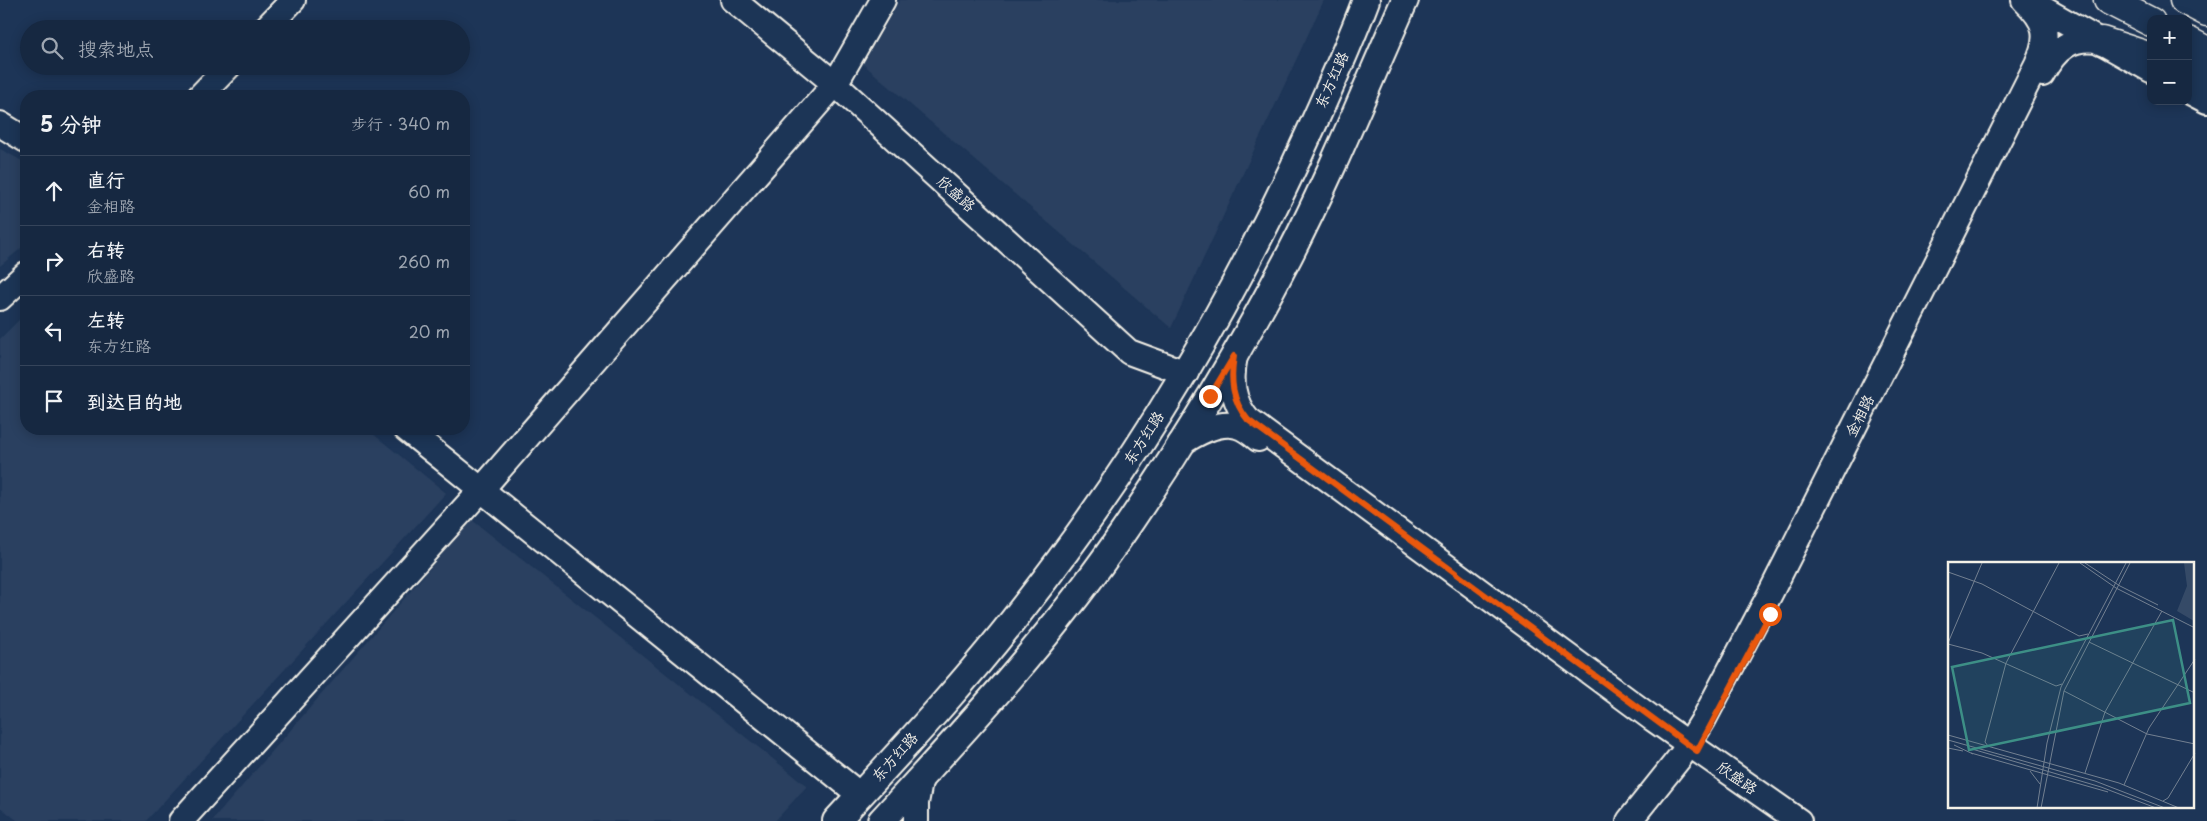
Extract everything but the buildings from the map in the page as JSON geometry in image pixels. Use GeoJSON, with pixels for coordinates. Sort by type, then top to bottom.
{"type":"FeatureCollection","features":[{"type":"Feature","properties":{"kind":"highway"},"geometry":{"type":"LineString","coordinates":[[2108,0],[2147,20]]}},
{"type":"Feature","properties":{"kind":"highway"},"geometry":{"type":"LineString","coordinates":[[2184,0],[2207,12]]}},
{"type":"Feature","properties":{"kind":"highway"},"geometry":{"type":"LineString","coordinates":[[2102,41],[2147,56]]}},
{"type":"Feature","properties":{"kind":"highway"},"geometry":{"type":"LineString","coordinates":[[2192,43],[2207,51]]}},
{"type":"Feature","properties":{"kind":"highway"},"geometry":{"type":"LineString","coordinates":[[2192,70],[2207,75]]}},
{"type":"Feature","properties":{"kind":"main road","name":"东方红路"},"geometry":{"type":"LineString","coordinates":[[836,821],[952,693],[1022,610],[1113,486],[1186,373],[1260,238],[1323,102],[1366,0]]}},
{"type":"Feature","properties":{"kind":"main road"},"geometry":{"type":"LineString","coordinates":[[881,821],[999,691],[1064,613],[1113,547],[1180,444],[1234,356],[1290,254],[1405,0]]}},
{"type":"Feature","properties":{"kind":"street"},"geometry":{"type":"LineString","coordinates":[[274,20],[293,0]]}},
{"type":"Feature","properties":{"kind":"street","name":"欣盛路"},"geometry":{"type":"LineString","coordinates":[[733,0],[835,84],[1129,352],[1186,373]]}},
{"type":"Feature","properties":{"kind":"street"},"geometry":{"type":"LineString","coordinates":[[181,821],[481,490],[835,84],[883,0]]}},
{"type":"Feature","properties":{"kind":"street"},"geometry":{"type":"LineString","coordinates":[[2026,0],[2147,68]]}},
{"type":"Feature","properties":{"kind":"street","name":"金相路"},"geometry":{"type":"LineString","coordinates":[[1629,821],[1691,751],[2044,48],[2046,33],[2042,22],[2026,0]]}},
{"type":"Feature","properties":{"kind":"street","name":"金相路"},"geometry":{"type":"LineString","coordinates":[[1642,821],[1691,751],[1766,622],[2054,53],[2080,39],[2102,41]]}},
{"type":"Feature","properties":{"kind":"street"},"geometry":{"type":"LineString","coordinates":[[206,90],[220,75]]}},
{"type":"Feature","properties":{"kind":"street"},"geometry":{"type":"LineString","coordinates":[[2192,93],[2207,101]]}},
{"type":"Feature","properties":{"kind":"street"},"geometry":{"type":"LineString","coordinates":[[0,124],[20,136]]}},
{"type":"Feature","properties":{"kind":"street"},"geometry":{"type":"LineString","coordinates":[[0,298],[20,280]]}},
{"type":"Feature","properties":{"kind":"street","name":"欣盛路"},"geometry":{"type":"LineString","coordinates":[[1234,356],[1232,388],[1239,409],[1248,420],[1785,821]]}},
{"type":"Feature","properties":{"kind":"street","name":"欣盛路"},"geometry":{"type":"LineString","coordinates":[[1180,444],[1194,436],[1222,426],[1238,426],[1246,430],[1691,751],[1799,821]]}},
{"type":"Feature","properties":{"kind":"street"},"geometry":{"type":"LineString","coordinates":[[413,435],[860,795]]}},
{"type":"Feature","properties":{"kind":"street"},"geometry":{"type":"LineString","coordinates":[[916,821],[916,803],[921,777]]}},
{"type":"Feature","properties":{"kind":"shaded area"},"geometry":{"type":"Polygon","coordinates":[[[900,0],[1324,0],[1171,328],[863,64],[900,0]]]}},
{"type":"Feature","properties":{"kind":"shaded area"},"geometry":{"type":"Polygon","coordinates":[[[0,149],[20,160],[20,249],[0,266],[0,149]]]}},
{"type":"Feature","properties":{"kind":"shaded area"},"geometry":{"type":"Polygon","coordinates":[[[20,319],[20,435],[374,435],[446,493],[146,821],[18,821],[0,807],[0,339],[20,319]]]}},
{"type":"Feature","properties":{"kind":"shaded area"},"geometry":{"type":"Polygon","coordinates":[[[472,520],[807,786],[775,821],[212,821],[472,520]]]}},
{"type":"Feature","properties":{"kind":"route"},"geometry":{"type":"LineString","coordinates":[[1210,396],[1234,356],[1232,388],[1239,409],[1248,420],[1652,720],[1697,751],[1770,614]]}}]}
